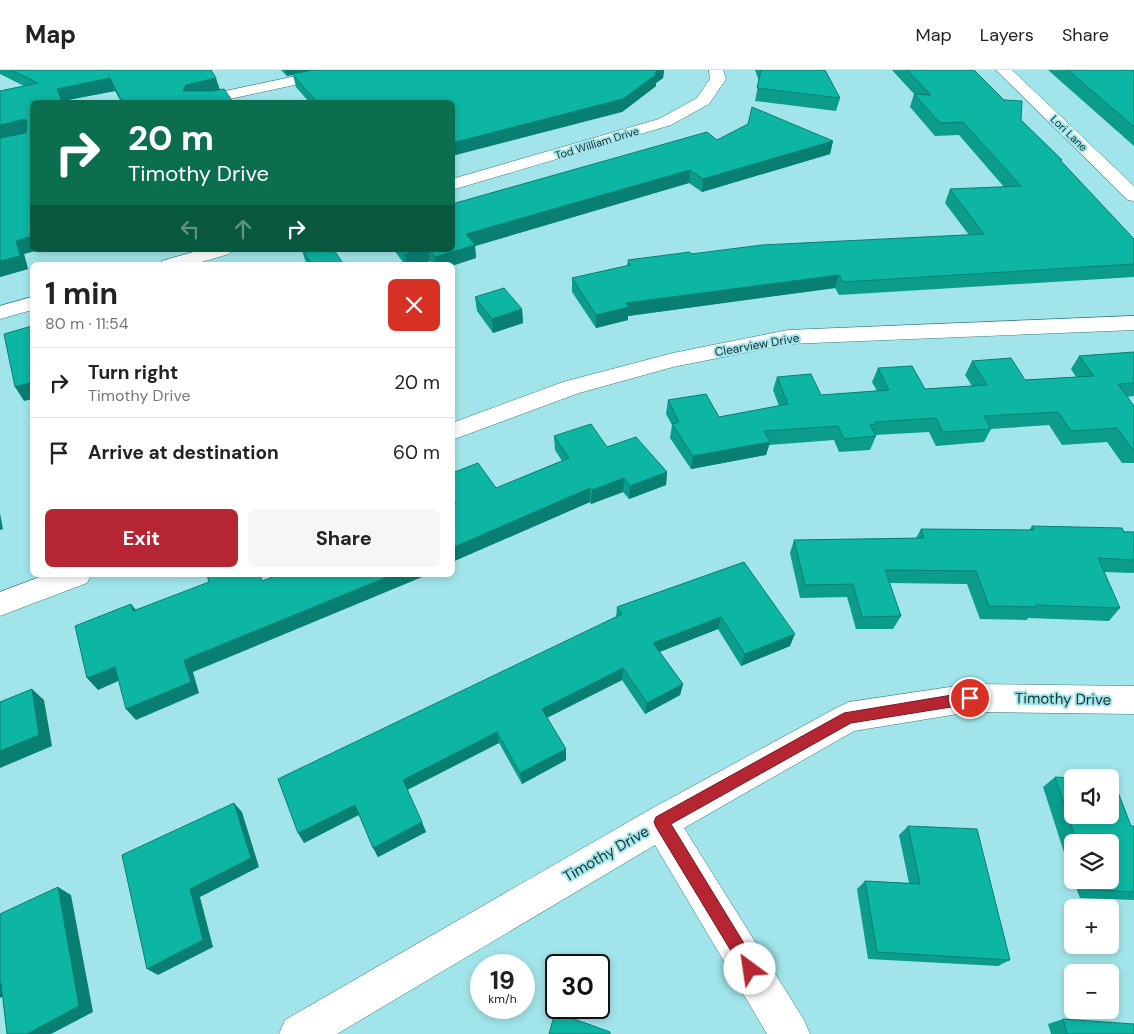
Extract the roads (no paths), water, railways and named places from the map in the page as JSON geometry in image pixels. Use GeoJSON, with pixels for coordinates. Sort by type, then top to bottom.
{"type":"FeatureCollection","features":[{"type":"Feature","properties":{"kind":"street"},"geometry":{"type":"LineString","coordinates":[[207,100],[344,70]]}},
{"type":"Feature","properties":{"kind":"street","name":"Tod William Drive"},"geometry":{"type":"LineString","coordinates":[[455,184],[665,122],[703,101],[718,79],[716,70]]}},
{"type":"Feature","properties":{"kind":"street","name":"Lori Lane"},"geometry":{"type":"LineString","coordinates":[[1003,70],[1134,196]]}},
{"type":"Feature","properties":{"kind":"street"},"geometry":{"type":"LineString","coordinates":[[179,262],[215,252]]}},
{"type":"Feature","properties":{"kind":"street"},"geometry":{"type":"LineString","coordinates":[[0,313],[30,305]]}},
{"type":"Feature","properties":{"kind":"street","name":"Clearview Drive"},"geometry":{"type":"LineString","coordinates":[[455,431],[571,387],[673,360],[788,337],[1134,323]]}},
{"type":"Feature","properties":{"kind":"street"},"geometry":{"type":"LineString","coordinates":[[0,604],[72,577]]}},
{"type":"Feature","properties":{"kind":"street","name":"Timothy Drive"},"geometry":{"type":"LineString","coordinates":[[299,1034],[661,822],[849,717],[970,698],[1134,700]]}},
{"type":"Feature","properties":{"kind":"street"},"geometry":{"type":"LineString","coordinates":[[661,822],[790,1034]]}}]}
